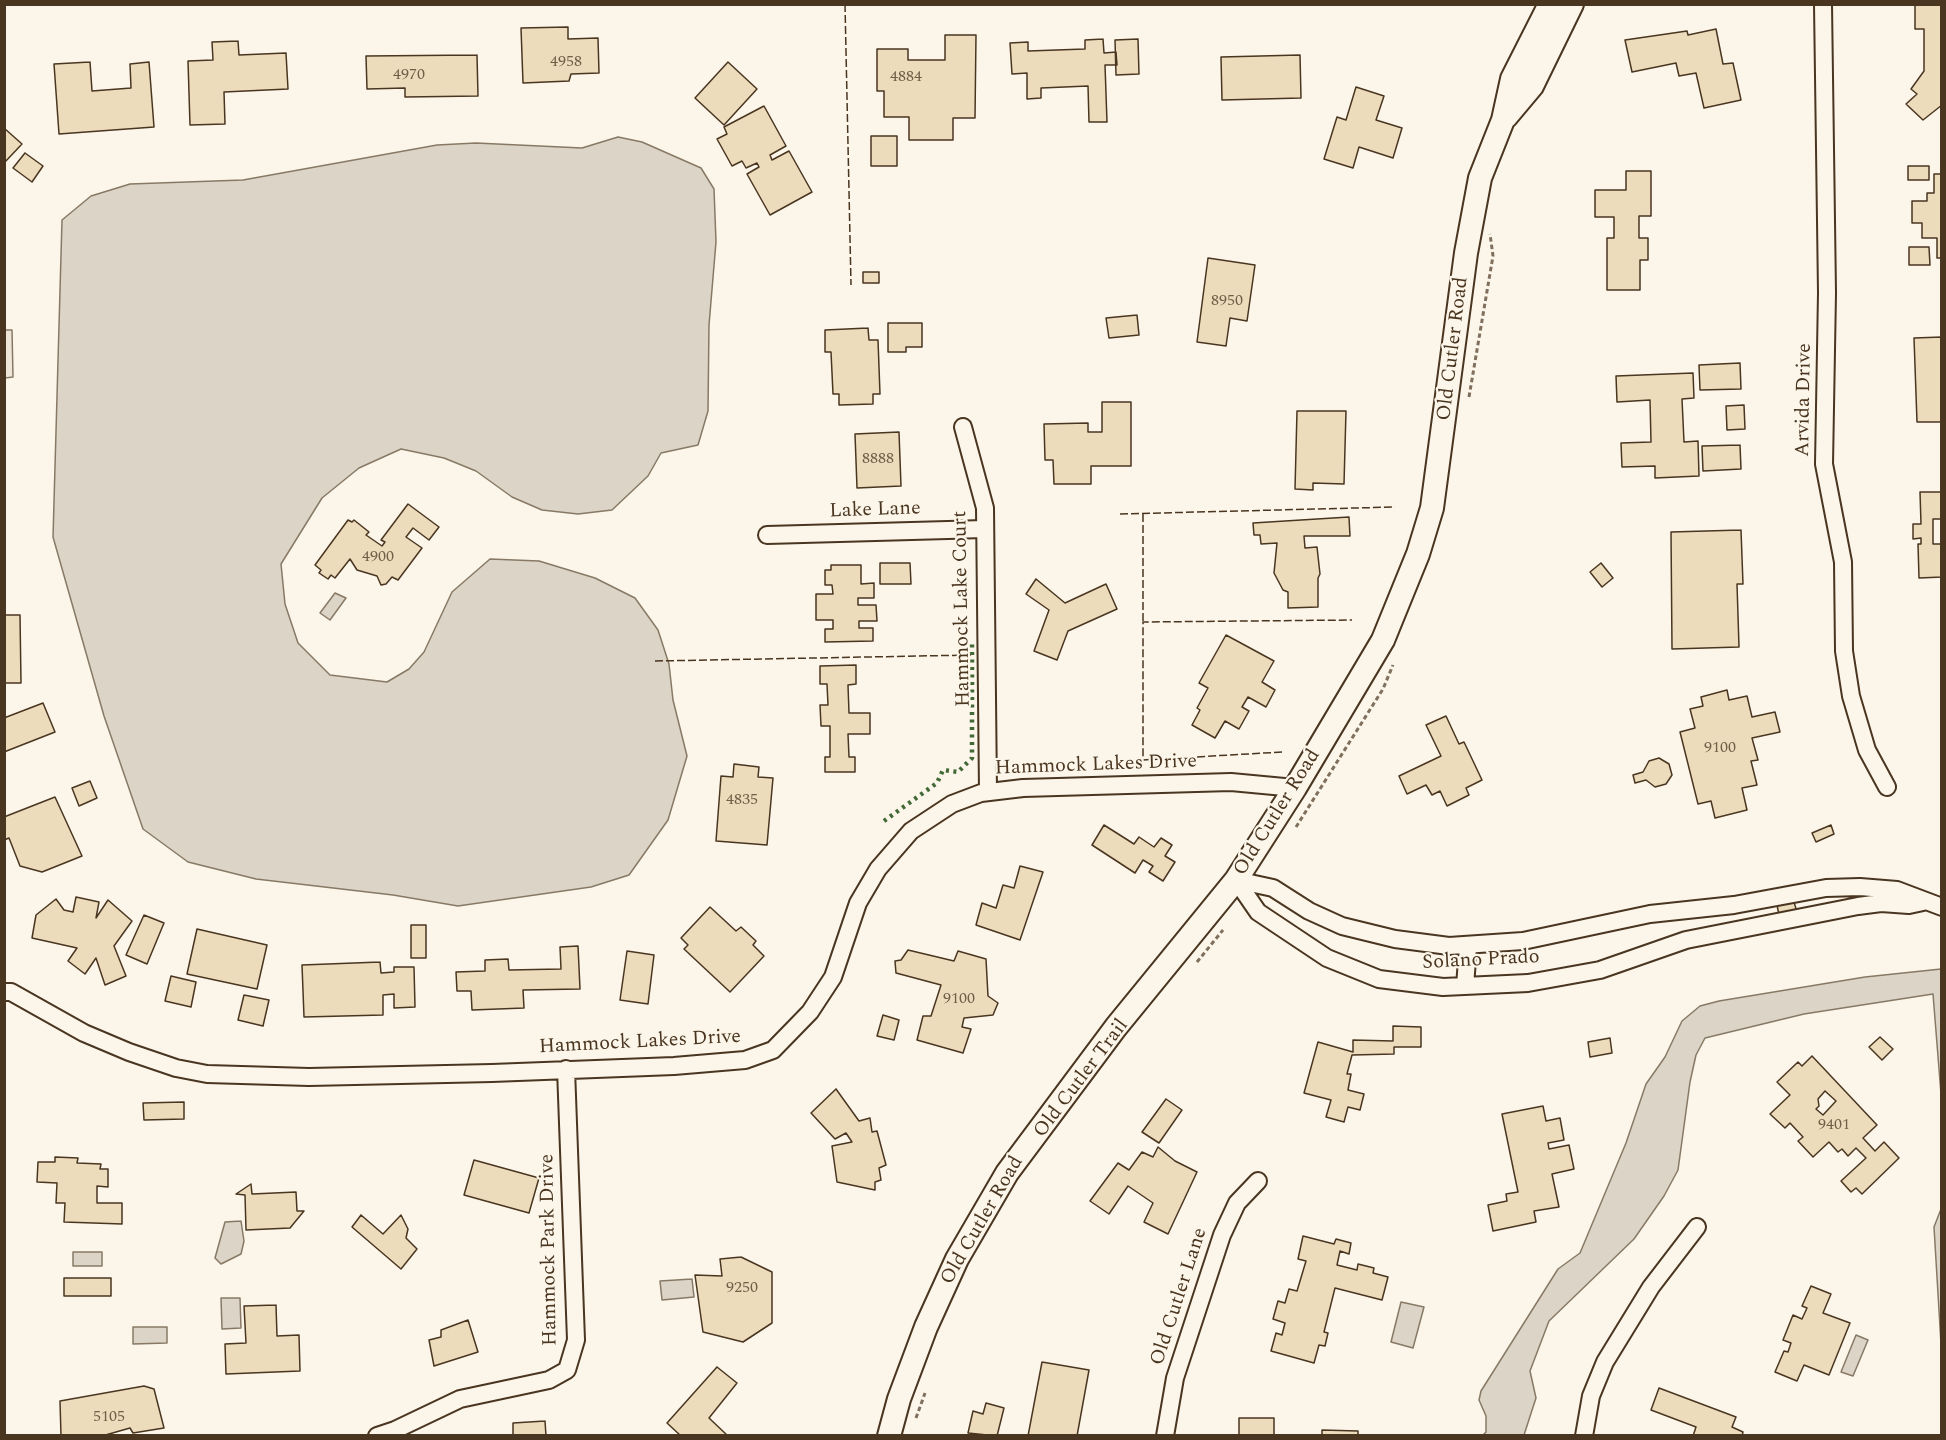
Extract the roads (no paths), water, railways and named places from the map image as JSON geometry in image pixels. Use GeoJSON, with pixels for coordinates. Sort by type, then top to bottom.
{"type":"FeatureCollection","features":[{"type":"Feature","properties":{"kind":"main road","name":"Old Cutler Road"},"geometry":{"type":"LineString","coordinates":[[889,1436],[899,1399],[931,1317],[957,1259],[1007,1173],[1116,1027],[1236,880],[1295,788],[1383,640],[1418,554],[1432,508],[1466,253],[1480,178],[1503,120],[1512,79],[1550,4]]}},
{"type":"Feature","properties":{"kind":"main road","name":"Old Cutler Road"},"geometry":{"type":"LineString","coordinates":[[1503,120],[1532,86],[1572,4]]}},
{"type":"Feature","properties":{"kind":"street","name":"Arvida Drive"},"geometry":{"type":"LineString","coordinates":[[1823,4],[1827,282],[1824,464],[1843,562],[1844,651],[1849,686],[1861,735],[1887,787]]}},
{"type":"Feature","properties":{"kind":"street","name":"Hammock Lake Court"},"geometry":{"type":"LineString","coordinates":[[963,427],[985,508],[988,792]]}},
{"type":"Feature","properties":{"kind":"street","name":"Lake Lane"},"geometry":{"type":"LineString","coordinates":[[767,535],[984,529]]}},
{"type":"Feature","properties":{"kind":"street","name":"Hammock Lakes Drive"},"geometry":{"type":"LineString","coordinates":[[7,988],[58,1020],[92,1036],[154,1061],[207,1074],[309,1077],[723,1063],[745,1060],[773,1050],[794,1031],[824,992],[837,967],[858,903],[894,850],[911,831],[938,812],[967,797],[1023,788],[1231,782],[1295,788]]}},
{"type":"Feature","properties":{"kind":"street","name":"Solano Prado"},"geometry":{"type":"LineString","coordinates":[[1236,880],[1273,888],[1309,911],[1342,926],[1421,944],[1468,946],[1523,941],[1650,914],[1716,907],[1826,888],[1860,887],[1897,890],[1912,894],[1923,902],[1941,907]]}},
{"type":"Feature","properties":{"kind":"street","name":"Solano Prado"},"geometry":{"type":"LineString","coordinates":[[1236,880],[1258,912],[1300,942],[1344,967],[1414,986],[1528,983],[1600,970],[1670,944],[1719,933],[1873,904],[1909,905],[1923,902]]}},
{"type":"Feature","properties":{"kind":"street"},"geometry":{"type":"LineString","coordinates":[[1826,888],[1828,912]]}},
{"type":"Feature","properties":{"kind":"street"},"geometry":{"type":"LineString","coordinates":[[1716,907],[1719,933]]}},
{"type":"Feature","properties":{"kind":"street"},"geometry":{"type":"LineString","coordinates":[[1466,986],[1468,946]]}},
{"type":"Feature","properties":{"kind":"street","name":"Hammock Park Drive"},"geometry":{"type":"LineString","coordinates":[[377,1436],[395,1430],[460,1399],[549,1380],[567,1370],[576,1341],[566,1069]]}},
{"type":"Feature","properties":{"kind":"street","name":"Old Cutler Lane"},"geometry":{"type":"LineString","coordinates":[[1165,1436],[1175,1378],[1222,1235],[1237,1203],[1258,1181]]}},
{"type":"Feature","properties":{"kind":"street"},"geometry":{"type":"LineString","coordinates":[[1584,1436],[1592,1396],[1605,1362],[1646,1295],[1697,1227]]}}]}
